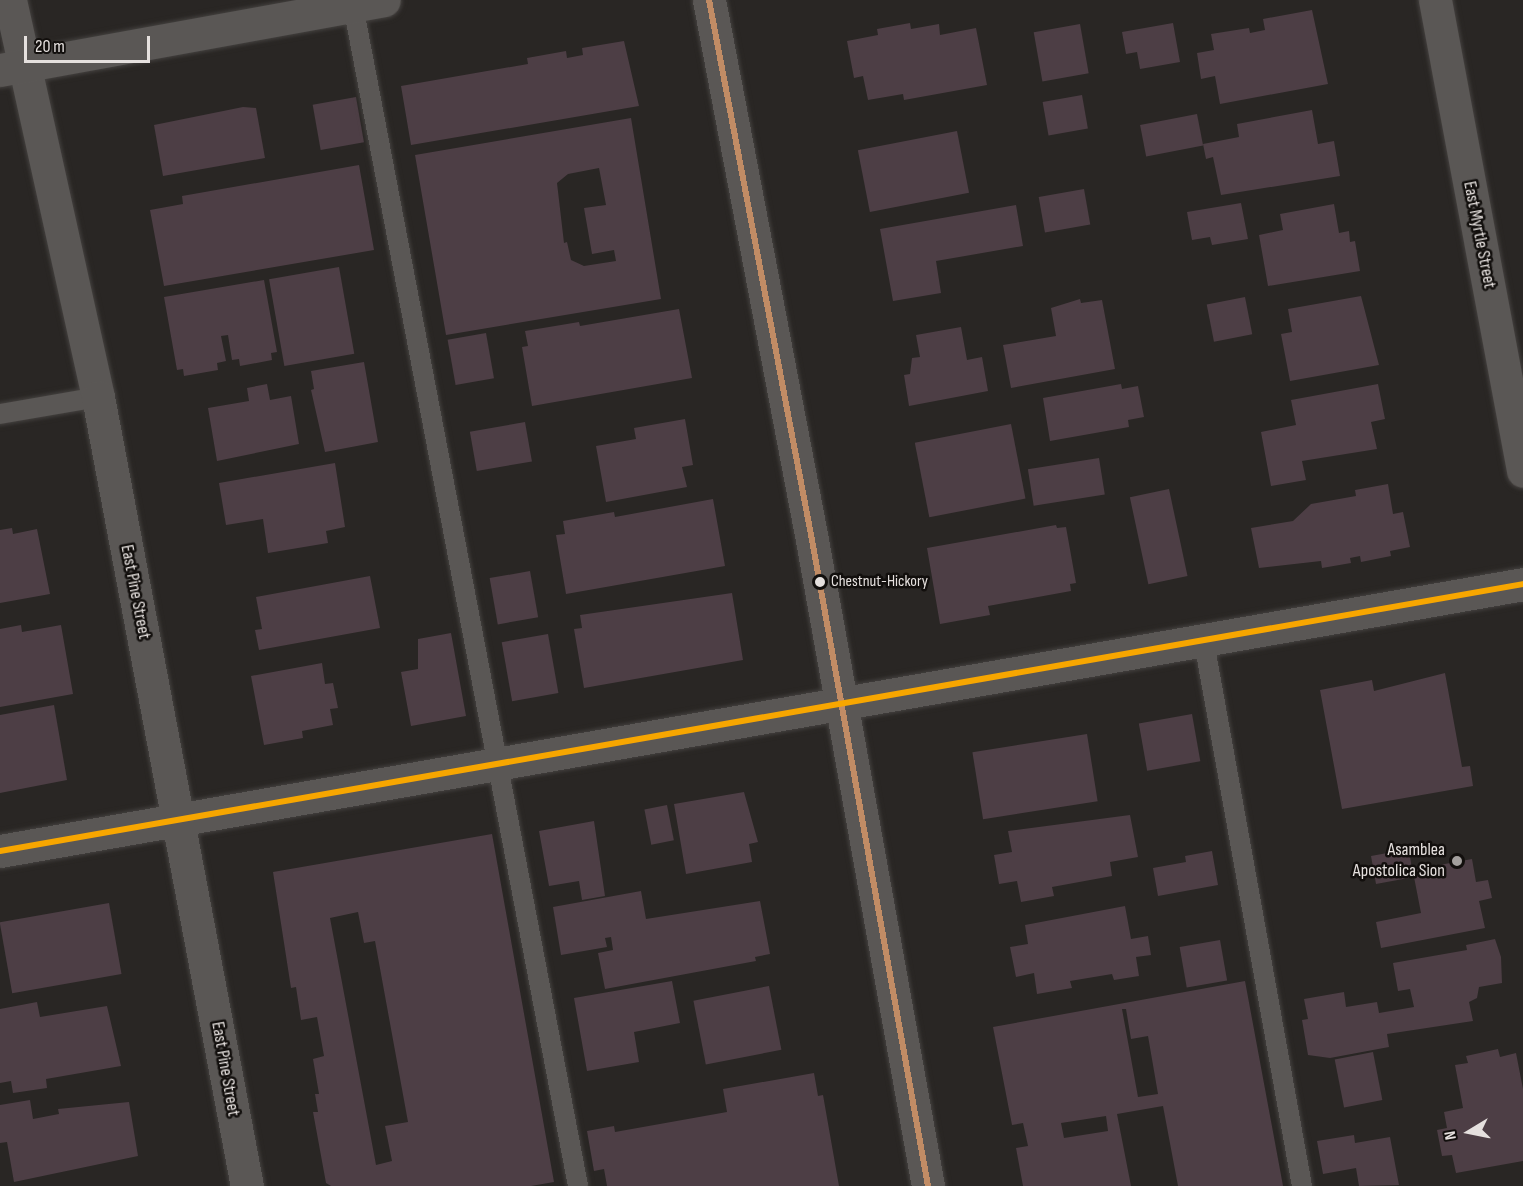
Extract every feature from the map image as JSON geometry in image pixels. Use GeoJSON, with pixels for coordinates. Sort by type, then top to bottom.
{"type":"FeatureCollection","features":[{"type":"Feature","properties":{"kind":"street","name":"East Pine Street"},"geometry":{"type":"LineString","coordinates":[[10,0],[12,68],[98,397],[247,1186]]}},
{"type":"Feature","properties":{"kind":"street"},"geometry":{"type":"LineString","coordinates":[[709,0],[842,706],[928,1186]]}},
{"type":"Feature","properties":{"kind":"street","name":"East Myrtle Street"},"geometry":{"type":"LineString","coordinates":[[1435,0],[1523,471]]}},
{"type":"Feature","properties":{"kind":"street"},"geometry":{"type":"LineString","coordinates":[[12,68],[363,2]]}},
{"type":"Feature","properties":{"kind":"street"},"geometry":{"type":"LineString","coordinates":[[0,850],[179,822],[1523,584]]}},
{"type":"Feature","properties":{"kind":"lane"},"geometry":{"type":"LineString","coordinates":[[363,2],[498,764],[578,1186]]}},
{"type":"Feature","properties":{"kind":"lane"},"geometry":{"type":"LineString","coordinates":[[0,414],[98,397]]}},
{"type":"Feature","properties":{"kind":"lane"},"geometry":{"type":"LineString","coordinates":[[1204,642],[1302,1186]]}},
{"type":"Feature","properties":{"kind":"building"},"geometry":{"type":"Polygon","coordinates":[[[1312,10],[1328,84],[1220,104],[1215,76],[1201,79],[1197,53],[1214,50],[1211,34],[1249,28],[1250,33],[1265,30],[1263,19],[1312,10]]]}},
{"type":"Feature","properties":{"kind":"building"},"geometry":{"type":"Polygon","coordinates":[[[910,23],[911,29],[939,24],[940,35],[976,28],[987,85],[904,100],[903,94],[868,100],[863,76],[854,78],[847,41],[878,35],[877,29],[910,23]]]}},
{"type":"Feature","properties":{"kind":"building"},"geometry":{"type":"Polygon","coordinates":[[[1173,23],[1180,62],[1140,69],[1137,52],[1126,54],[1122,32],[1173,23]]]}},
{"type":"Feature","properties":{"kind":"building"},"geometry":{"type":"Polygon","coordinates":[[[1080,24],[1089,73],[1042,81],[1034,32],[1080,24]]]}},
{"type":"Feature","properties":{"kind":"building"},"geometry":{"type":"Polygon","coordinates":[[[624,41],[639,106],[411,145],[401,86],[528,64],[527,58],[566,51],[567,58],[583,55],[582,48],[624,41]]]}},
{"type":"Feature","properties":{"kind":"building"},"geometry":{"type":"Polygon","coordinates":[[[1082,95],[1088,128],[1049,135],[1043,102],[1082,95]]]}},
{"type":"Feature","properties":{"kind":"building"},"geometry":{"type":"Polygon","coordinates":[[[356,97],[364,142],[321,150],[313,105],[356,97]]]}},
{"type":"Feature","properties":{"kind":"building"},"geometry":{"type":"Polygon","coordinates":[[[243,107],[256,108],[265,158],[163,176],[154,125],[243,107]]]}},
{"type":"Feature","properties":{"kind":"building"},"geometry":{"type":"Polygon","coordinates":[[[1312,110],[1318,144],[1334,141],[1340,176],[1221,195],[1213,157],[1206,159],[1203,144],[1239,137],[1237,124],[1312,110]]]}},
{"type":"Feature","properties":{"kind":"building"},"geometry":{"type":"Polygon","coordinates":[[[1197,114],[1203,145],[1146,156],[1140,125],[1197,114]]]}},
{"type":"Feature","properties":{"kind":"building"},"geometry":{"type":"Polygon","coordinates":[[[631,118],[661,299],[446,335],[415,155],[631,118]],[[599,168],[568,174],[557,183],[564,243],[567,242],[571,260],[584,266],[616,261],[614,250],[592,254],[584,208],[606,205],[599,168]]]}},
{"type":"Feature","properties":{"kind":"building"},"geometry":{"type":"Polygon","coordinates":[[[957,131],[969,193],[870,212],[858,150],[957,131]]]}},
{"type":"Feature","properties":{"kind":"building"},"geometry":{"type":"Polygon","coordinates":[[[359,165],[374,250],[164,286],[150,210],[183,204],[182,196],[359,165]]]}},
{"type":"Feature","properties":{"kind":"building"},"geometry":{"type":"Polygon","coordinates":[[[1084,189],[1090,224],[1045,232],[1039,197],[1084,189]]]}},
{"type":"Feature","properties":{"kind":"building"},"geometry":{"type":"Polygon","coordinates":[[[1241,203],[1248,239],[1212,245],[1210,237],[1192,240],[1187,212],[1241,203]]]}},
{"type":"Feature","properties":{"kind":"building"},"geometry":{"type":"Polygon","coordinates":[[[1334,204],[1339,233],[1349,231],[1350,242],[1355,241],[1360,271],[1268,286],[1259,235],[1283,230],[1280,214],[1334,204]]]}},
{"type":"Feature","properties":{"kind":"building"},"geometry":{"type":"Polygon","coordinates":[[[1016,205],[1023,246],[936,261],[941,293],[893,301],[880,229],[1016,205]]]}},
{"type":"Feature","properties":{"kind":"building"},"geometry":{"type":"Polygon","coordinates":[[[339,267],[354,354],[284,366],[269,279],[339,267]]]}},
{"type":"Feature","properties":{"kind":"building"},"geometry":{"type":"Polygon","coordinates":[[[264,280],[277,352],[271,353],[272,360],[240,366],[239,359],[232,360],[228,335],[221,336],[226,361],[217,363],[218,370],[184,376],[183,369],[177,370],[164,297],[264,280]]]}},
{"type":"Feature","properties":{"kind":"building"},"geometry":{"type":"Polygon","coordinates":[[[1361,296],[1379,365],[1290,381],[1281,334],[1292,332],[1288,309],[1361,296]]]}},
{"type":"Feature","properties":{"kind":"building"},"geometry":{"type":"Polygon","coordinates":[[[1245,297],[1252,334],[1214,342],[1207,304],[1245,297]]]}},
{"type":"Feature","properties":{"kind":"building"},"geometry":{"type":"Polygon","coordinates":[[[1080,299],[1081,303],[1102,300],[1115,369],[1011,388],[1003,345],[1056,336],[1051,308],[1080,299]]]}},
{"type":"Feature","properties":{"kind":"building"},"geometry":{"type":"Polygon","coordinates":[[[679,309],[692,378],[532,406],[522,347],[528,346],[525,331],[579,322],[580,326],[679,309]]]}},
{"type":"Feature","properties":{"kind":"building"},"geometry":{"type":"Polygon","coordinates":[[[961,327],[967,360],[982,357],[988,391],[909,406],[904,375],[910,374],[912,358],[920,357],[916,335],[961,327]]]}},
{"type":"Feature","properties":{"kind":"building"},"geometry":{"type":"Polygon","coordinates":[[[486,333],[494,378],[456,385],[448,340],[486,333]]]}},
{"type":"Feature","properties":{"kind":"building"},"geometry":{"type":"Polygon","coordinates":[[[364,362],[378,442],[325,452],[311,390],[314,389],[311,371],[364,362]]]}},
{"type":"Feature","properties":{"kind":"building"},"geometry":{"type":"Polygon","coordinates":[[[267,384],[270,400],[291,396],[299,444],[217,461],[208,408],[249,401],[247,388],[267,384]]]}},
{"type":"Feature","properties":{"kind":"building"},"geometry":{"type":"Polygon","coordinates":[[[1121,384],[1122,389],[1138,386],[1144,417],[1128,420],[1129,427],[1050,441],[1043,398],[1121,384]]]}},
{"type":"Feature","properties":{"kind":"building"},"geometry":{"type":"Polygon","coordinates":[[[1378,384],[1385,419],[1371,422],[1377,449],[1302,461],[1306,480],[1271,486],[1261,432],[1296,425],[1291,400],[1378,384]]]}},
{"type":"Feature","properties":{"kind":"building"},"geometry":{"type":"Polygon","coordinates":[[[685,419],[693,465],[682,467],[687,487],[606,502],[596,446],[636,439],[634,428],[685,419]]]}},
{"type":"Feature","properties":{"kind":"building"},"geometry":{"type":"Polygon","coordinates":[[[525,422],[532,461],[477,471],[470,432],[525,422]]]}},
{"type":"Feature","properties":{"kind":"building"},"geometry":{"type":"Polygon","coordinates":[[[1011,424],[1026,499],[929,517],[915,443],[1011,424]]]}},
{"type":"Feature","properties":{"kind":"building"},"geometry":{"type":"Polygon","coordinates":[[[1099,458],[1105,495],[1034,506],[1028,469],[1099,458]]]}},
{"type":"Feature","properties":{"kind":"building"},"geometry":{"type":"Polygon","coordinates":[[[335,463],[345,527],[326,531],[328,543],[268,553],[263,519],[226,525],[219,483],[335,463]]]}},
{"type":"Feature","properties":{"kind":"building"},"geometry":{"type":"Polygon","coordinates":[[[1388,484],[1393,514],[1403,512],[1410,547],[1390,551],[1391,556],[1361,562],[1360,556],[1350,558],[1351,563],[1322,568],[1321,561],[1259,568],[1251,528],[1293,521],[1311,504],[1356,496],[1355,490],[1388,484]]]}},
{"type":"Feature","properties":{"kind":"building"},"geometry":{"type":"Polygon","coordinates":[[[1169,489],[1188,576],[1148,584],[1130,497],[1169,489]]]}},
{"type":"Feature","properties":{"kind":"building"},"geometry":{"type":"Polygon","coordinates":[[[713,499],[725,566],[566,594],[556,535],[565,534],[563,521],[614,512],[615,517],[713,499]]]}},
{"type":"Feature","properties":{"kind":"building"},"geometry":{"type":"Polygon","coordinates":[[[1056,525],[1057,528],[1066,527],[1076,583],[1070,584],[1071,591],[988,606],[990,615],[940,624],[927,548],[1056,525]]]}},
{"type":"Feature","properties":{"kind":"building"},"geometry":{"type":"Polygon","coordinates":[[[12,528],[13,534],[37,529],[50,594],[0,603],[0,530],[12,528]]]}},
{"type":"Feature","properties":{"kind":"building"},"geometry":{"type":"Polygon","coordinates":[[[530,571],[538,617],[498,624],[490,578],[530,571]]]}},
{"type":"Feature","properties":{"kind":"building"},"geometry":{"type":"Polygon","coordinates":[[[370,576],[380,628],[259,650],[255,630],[262,629],[256,597],[370,576]]]}},
{"type":"Feature","properties":{"kind":"building"},"geometry":{"type":"Polygon","coordinates":[[[732,593],[743,660],[584,688],[574,629],[582,628],[580,615],[732,593]]]}},
{"type":"Feature","properties":{"kind":"building"},"geometry":{"type":"Polygon","coordinates":[[[21,625],[22,632],[61,625],[73,694],[0,707],[0,629],[21,625]]]}},
{"type":"Feature","properties":{"kind":"building"},"geometry":{"type":"Polygon","coordinates":[[[451,633],[466,716],[411,726],[401,672],[418,669],[418,639],[451,633]]]}},
{"type":"Feature","properties":{"kind":"building"},"geometry":{"type":"Polygon","coordinates":[[[548,634],[558,693],[512,701],[502,642],[548,634]]]}},
{"type":"Feature","properties":{"kind":"building"},"geometry":{"type":"Polygon","coordinates":[[[322,663],[325,684],[333,683],[338,708],[330,709],[333,725],[302,731],[303,738],[264,745],[251,676],[322,663]]]}},
{"type":"Feature","properties":{"kind":"building"},"geometry":{"type":"Polygon","coordinates":[[[1445,673],[1462,767],[1470,766],[1473,786],[1342,809],[1320,690],[1372,680],[1374,691],[1445,673]]]}},
{"type":"Feature","properties":{"kind":"building"},"geometry":{"type":"Polygon","coordinates":[[[54,705],[67,780],[0,793],[0,715],[54,705]]]}},
{"type":"Feature","properties":{"kind":"building"},"geometry":{"type":"Polygon","coordinates":[[[1192,714],[1200,761],[1147,771],[1139,723],[1192,714]]]}},
{"type":"Feature","properties":{"kind":"building"},"geometry":{"type":"Polygon","coordinates":[[[1087,734],[1098,801],[983,819],[972,752],[1087,734]]]}},
{"type":"Feature","properties":{"kind":"building"},"geometry":{"type":"Polygon","coordinates":[[[744,792],[758,842],[749,844],[752,862],[686,874],[674,804],[744,792]]]}},
{"type":"Feature","properties":{"kind":"building"},"geometry":{"type":"Polygon","coordinates":[[[667,805],[674,840],[651,845],[644,809],[667,805]]]}},
{"type":"Feature","properties":{"kind":"building"},"geometry":{"type":"Polygon","coordinates":[[[1130,815],[1138,857],[1110,862],[1112,876],[1052,887],[1054,896],[1021,902],[1017,881],[999,884],[994,855],[1012,852],[1008,831],[1130,815]]]}},
{"type":"Feature","properties":{"kind":"building"},"geometry":{"type":"Polygon","coordinates":[[[594,821],[605,896],[582,900],[579,881],[549,886],[539,831],[594,821]]]}},
{"type":"Feature","properties":{"kind":"building"},"geometry":{"type":"Polygon","coordinates":[[[492,834],[554,1182],[531,1186],[331,1186],[326,1183],[313,1112],[318,1112],[315,1094],[319,1094],[313,1059],[324,1056],[317,1017],[301,1020],[296,987],[291,988],[273,872],[492,834]],[[358,912],[330,918],[376,1165],[392,1161],[385,1126],[408,1122],[375,941],[364,943],[358,912]]]}},
{"type":"Feature","properties":{"kind":"building"},"geometry":{"type":"Polygon","coordinates":[[[1409,849],[1412,870],[1472,859],[1476,882],[1488,880],[1492,898],[1479,901],[1485,928],[1381,948],[1376,922],[1421,913],[1414,877],[1376,884],[1371,856],[1409,849]]]}},
{"type":"Feature","properties":{"kind":"building"},"geometry":{"type":"Polygon","coordinates":[[[1212,851],[1218,885],[1158,896],[1153,868],[1186,862],[1185,856],[1212,851]]]}},
{"type":"Feature","properties":{"kind":"building"},"geometry":{"type":"Polygon","coordinates":[[[641,891],[646,919],[760,901],[770,954],[755,957],[756,961],[605,989],[598,953],[613,950],[611,937],[605,938],[607,947],[561,955],[553,907],[641,891]]]}},
{"type":"Feature","properties":{"kind":"building"},"geometry":{"type":"Polygon","coordinates":[[[109,903],[122,974],[12,993],[0,922],[109,903]]]}},
{"type":"Feature","properties":{"kind":"building"},"geometry":{"type":"Polygon","coordinates":[[[1125,906],[1131,939],[1148,936],[1151,955],[1136,957],[1139,976],[1114,980],[1112,974],[1070,981],[1072,988],[1037,994],[1034,973],[1016,977],[1010,947],[1028,944],[1025,925],[1125,906]]]}},
{"type":"Feature","properties":{"kind":"building"},"geometry":{"type":"Polygon","coordinates":[[[1495,939],[1501,957],[1502,983],[1479,987],[1477,998],[1469,1002],[1473,1021],[1387,1034],[1389,1047],[1330,1058],[1308,1055],[1302,1020],[1308,1019],[1304,999],[1344,992],[1346,1007],[1377,1002],[1379,1013],[1414,1007],[1410,989],[1398,991],[1393,963],[1467,950],[1466,945],[1495,939]]]}},
{"type":"Feature","properties":{"kind":"building"},"geometry":{"type":"Polygon","coordinates":[[[1220,940],[1227,980],[1187,987],[1180,947],[1220,940]]]}},
{"type":"Feature","properties":{"kind":"building"},"geometry":{"type":"Polygon","coordinates":[[[672,981],[680,1023],[634,1032],[639,1062],[587,1071],[574,998],[672,981]]]}},
{"type":"Feature","properties":{"kind":"building"},"geometry":{"type":"Polygon","coordinates":[[[1245,981],[1283,1186],[1178,1186],[1163,1106],[1117,1114],[1131,1186],[1023,1186],[1016,1148],[1028,1146],[1023,1123],[1012,1125],[993,1027],[1245,981]],[[1122,1009],[1138,1097],[1158,1094],[1148,1036],[1131,1039],[1126,1009],[1122,1009]],[[1106,1116],[1061,1123],[1064,1138],[1108,1131],[1106,1116]]]}},
{"type":"Feature","properties":{"kind":"building"},"geometry":{"type":"Polygon","coordinates":[[[769,986],[781,1050],[706,1064],[693,1001],[769,986]]]}},
{"type":"Feature","properties":{"kind":"building"},"geometry":{"type":"Polygon","coordinates":[[[37,1002],[40,1017],[107,1006],[121,1066],[46,1079],[47,1088],[13,1093],[11,1081],[0,1083],[0,1009],[37,1002]]]}},
{"type":"Feature","properties":{"kind":"building"},"geometry":{"type":"Polygon","coordinates":[[[1498,1049],[1500,1057],[1516,1053],[1523,1089],[1523,1161],[1456,1173],[1452,1155],[1442,1156],[1437,1130],[1447,1128],[1444,1112],[1463,1108],[1455,1065],[1468,1063],[1466,1056],[1498,1049]]]}},
{"type":"Feature","properties":{"kind":"building"},"geometry":{"type":"Polygon","coordinates":[[[1373,1052],[1382,1100],[1344,1108],[1335,1059],[1373,1052]]]}},
{"type":"Feature","properties":{"kind":"building"},"geometry":{"type":"Polygon","coordinates":[[[814,1073],[818,1096],[823,1095],[839,1186],[607,1186],[604,1169],[594,1171],[587,1131],[614,1126],[615,1132],[727,1112],[723,1089],[814,1073]]]}},
{"type":"Feature","properties":{"kind":"building"},"geometry":{"type":"Polygon","coordinates":[[[30,1100],[33,1119],[59,1114],[58,1109],[129,1102],[138,1156],[14,1182],[7,1142],[0,1143],[0,1105],[30,1100]]]}},
{"type":"Feature","properties":{"kind":"building"},"geometry":{"type":"Polygon","coordinates":[[[1354,1135],[1355,1143],[1390,1137],[1399,1185],[1359,1186],[1356,1168],[1323,1174],[1317,1141],[1354,1135]]]}},
{"type":"Feature","properties":{"kind":"transit line"},"geometry":{"type":"LineString","coordinates":[[709,0],[812,540],[928,1186]]}},
{"type":"Feature","properties":{"kind":"transit line"},"geometry":{"type":"LineString","coordinates":[[0,851],[1523,584]]}},
{"type":"Feature","properties":{"kind":"place","name":"Chestnut-Hickory"},"geometry":{"type":"Point","coordinates":[820,582]}},
{"type":"Feature","properties":{"kind":"place","name":"Asamblea Apostolica Sion"},"geometry":{"type":"Point","coordinates":[1457,861]}}]}
